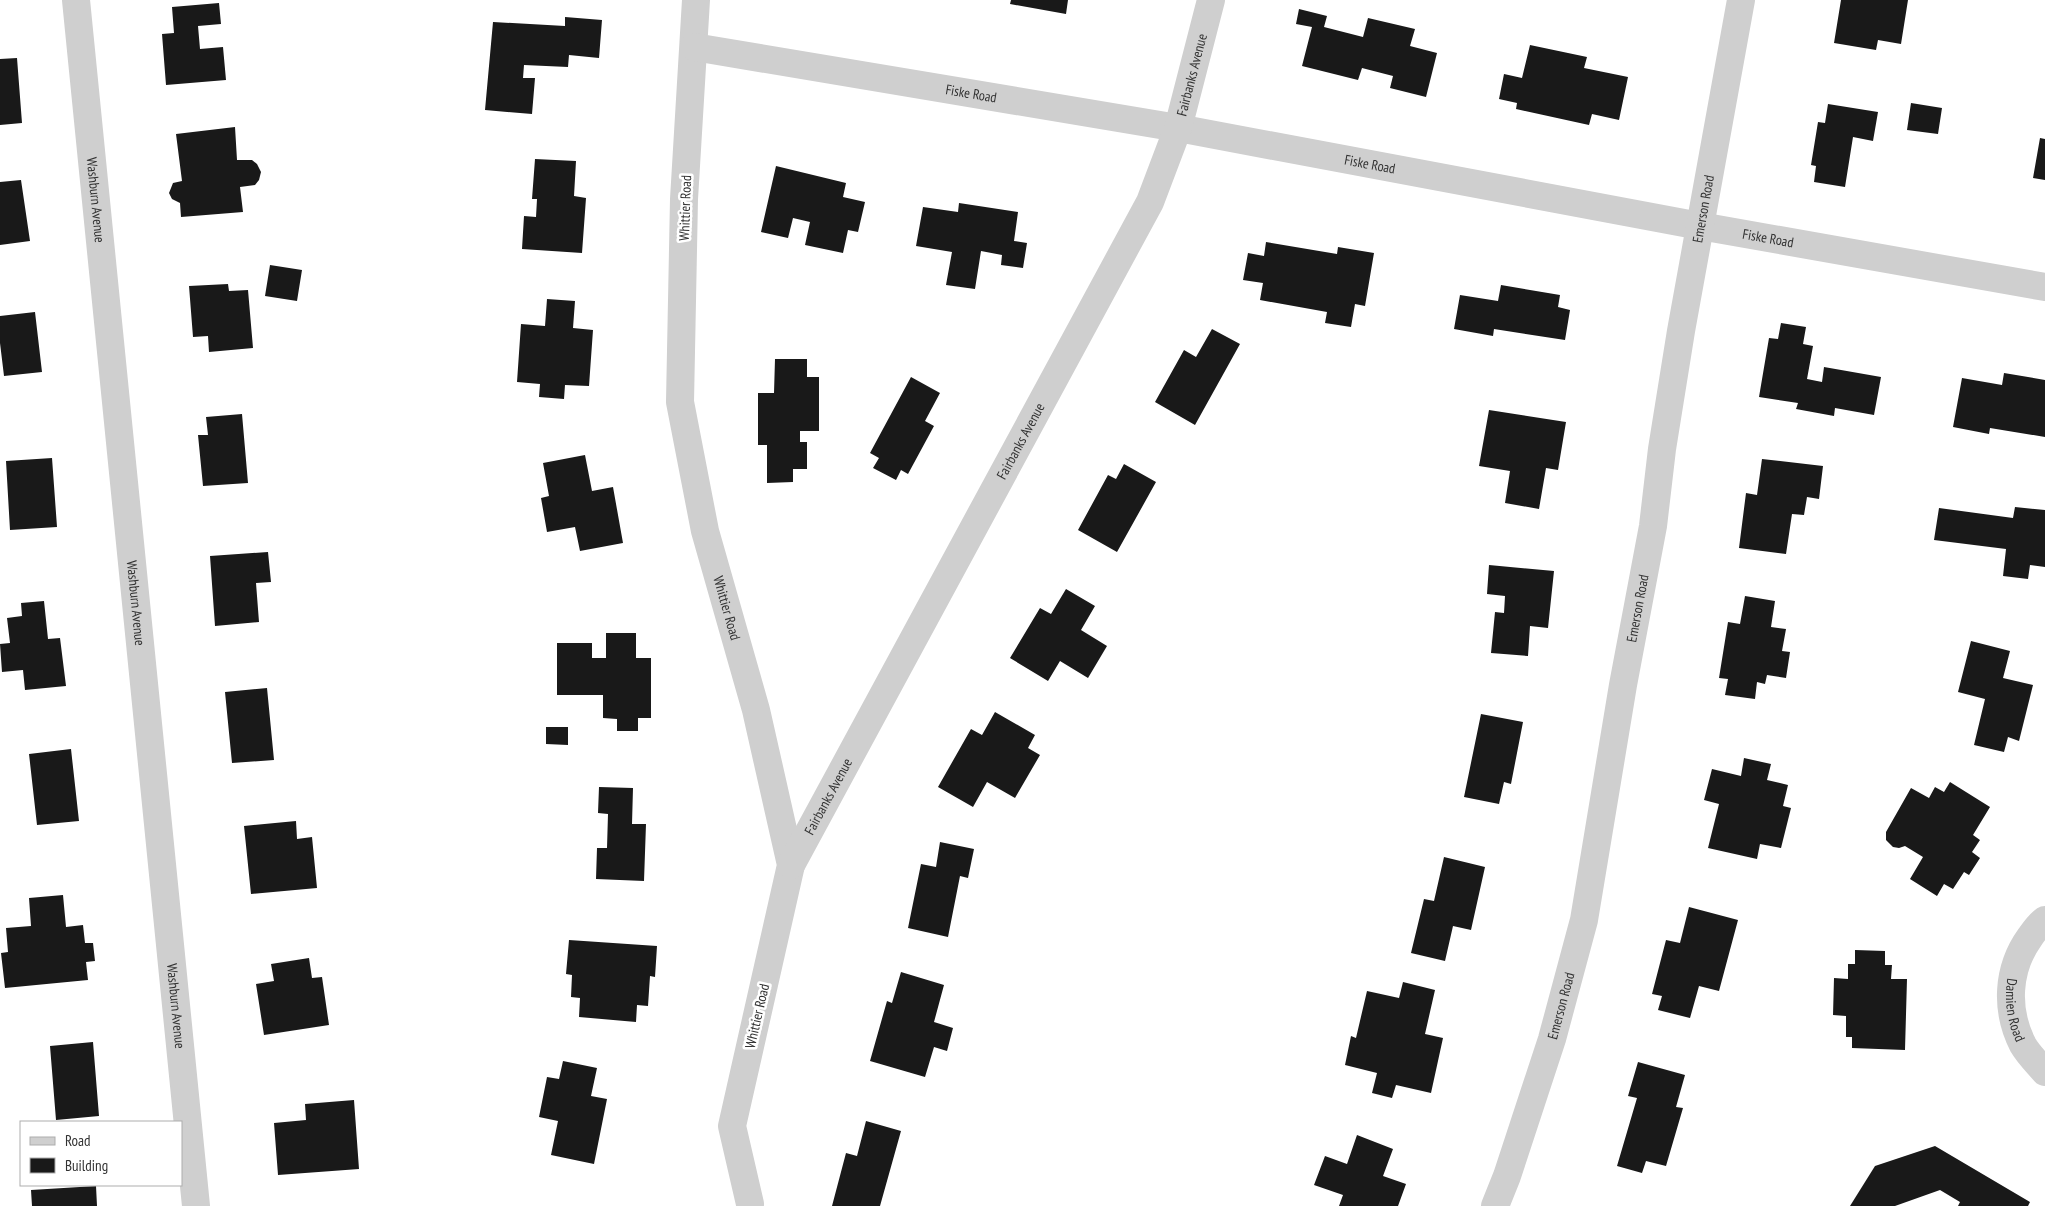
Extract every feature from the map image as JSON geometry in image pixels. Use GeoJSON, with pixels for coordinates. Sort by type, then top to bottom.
{"type":"FeatureCollection","features":[{"type":"Feature","properties":{"kind":"street","name":"Washburn Avenue"},"geometry":{"type":"LineString","coordinates":[[76,0],[196,1206]]}},
{"type":"Feature","properties":{"kind":"street","name":"Whittier Road"},"geometry":{"type":"LineString","coordinates":[[696,0],[684,199],[680,402],[705,531],[756,710],[791,865],[732,1126],[750,1204]]}},
{"type":"Feature","properties":{"kind":"street","name":"Fairbanks Avenue"},"geometry":{"type":"LineString","coordinates":[[791,865],[1150,202],[1178,128],[1211,0]]}},
{"type":"Feature","properties":{"kind":"street","name":"Emerson Road"},"geometry":{"type":"LineString","coordinates":[[1495,1206],[1507,1176],[1552,1039],[1584,920],[1653,526],[1671,387],[1741,0]]}},
{"type":"Feature","properties":{"kind":"street","name":"Fiske Road"},"geometry":{"type":"LineString","coordinates":[[694,47],[1178,128],[1700,226],[2045,287]]}},
{"type":"Feature","properties":{"kind":"street","name":"Damien Road"},"geometry":{"type":"LineString","coordinates":[[2045,920],[2020,950],[2011,982],[2012,1015],[2024,1046],[2045,1072]]}},
{"type":"Feature","properties":{"kind":"building"},"geometry":{"type":"Polygon","coordinates":[[[1011,0],[1068,0],[1066,14],[1010,4],[1011,0]]]}},
{"type":"Feature","properties":{"kind":"building"},"geometry":{"type":"Polygon","coordinates":[[[1841,0],[1908,0],[1901,44],[1878,40],[1876,50],[1834,43],[1841,0]]]}},
{"type":"Feature","properties":{"kind":"building"},"geometry":{"type":"Polygon","coordinates":[[[219,3],[221,24],[198,26],[200,49],[223,47],[226,80],[166,85],[162,34],[174,33],[172,7],[219,3]]]}},
{"type":"Feature","properties":{"kind":"building"},"geometry":{"type":"Polygon","coordinates":[[[1299,9],[1327,16],[1324,27],[1363,37],[1368,18],[1415,29],[1410,46],[1437,53],[1426,97],[1390,88],[1393,76],[1362,68],[1358,80],[1302,66],[1312,27],[1296,24],[1299,9]]]}},
{"type":"Feature","properties":{"kind":"building"},"geometry":{"type":"Polygon","coordinates":[[[565,17],[602,20],[599,58],[569,55],[568,67],[524,65],[523,78],[535,78],[532,114],[485,110],[493,22],[565,26],[565,17]]]}},
{"type":"Feature","properties":{"kind":"building"},"geometry":{"type":"Polygon","coordinates":[[[1530,45],[1587,57],[1584,68],[1628,77],[1619,120],[1592,114],[1589,125],[1516,109],[1517,103],[1499,99],[1504,74],[1522,78],[1530,45]]]}},
{"type":"Feature","properties":{"kind":"building"},"geometry":{"type":"Polygon","coordinates":[[[17,58],[22,123],[0,125],[0,59],[17,58]]]}},
{"type":"Feature","properties":{"kind":"building"},"geometry":{"type":"Polygon","coordinates":[[[1911,103],[1942,108],[1938,134],[1907,130],[1911,103]]]}},
{"type":"Feature","properties":{"kind":"building"},"geometry":{"type":"Polygon","coordinates":[[[1828,104],[1878,112],[1873,141],[1853,137],[1845,187],[1814,182],[1816,166],[1811,165],[1818,122],[1825,123],[1828,104]]]}},
{"type":"Feature","properties":{"kind":"building"},"geometry":{"type":"Polygon","coordinates":[[[235,127],[237,160],[252,160],[257,164],[261,172],[259,180],[255,185],[240,187],[243,212],[181,217],[180,203],[172,199],[169,193],[173,183],[182,181],[176,134],[235,127]]]}},
{"type":"Feature","properties":{"kind":"building"},"geometry":{"type":"Polygon","coordinates":[[[2040,138],[2045,139],[2045,180],[2033,178],[2040,138]]]}},
{"type":"Feature","properties":{"kind":"building"},"geometry":{"type":"Polygon","coordinates":[[[535,159],[576,161],[574,196],[586,198],[582,253],[522,249],[524,216],[536,217],[537,199],[532,199],[535,159]]]}},
{"type":"Feature","properties":{"kind":"building"},"geometry":{"type":"Polygon","coordinates":[[[776,166],[846,183],[843,197],[865,202],[858,232],[848,230],[843,253],[805,245],[810,222],[793,218],[788,238],[761,232],[776,166]]]}},
{"type":"Feature","properties":{"kind":"building"},"geometry":{"type":"Polygon","coordinates":[[[21,180],[30,241],[0,245],[0,182],[21,180]]]}},
{"type":"Feature","properties":{"kind":"building"},"geometry":{"type":"Polygon","coordinates":[[[959,203],[1018,212],[1014,241],[1027,243],[1023,268],[1001,265],[1002,255],[981,251],[975,289],[946,285],[952,252],[916,246],[923,207],[958,212],[959,203]]]}},
{"type":"Feature","properties":{"kind":"building"},"geometry":{"type":"Polygon","coordinates":[[[1266,242],[1337,254],[1338,247],[1374,253],[1365,306],[1355,304],[1351,327],[1325,323],[1327,312],[1260,300],[1263,283],[1243,280],[1248,253],[1264,256],[1266,242]]]}},
{"type":"Feature","properties":{"kind":"building"},"geometry":{"type":"Polygon","coordinates":[[[270,265],[302,270],[297,301],[265,296],[270,265]]]}},
{"type":"Feature","properties":{"kind":"building"},"geometry":{"type":"Polygon","coordinates":[[[228,284],[229,291],[248,290],[253,348],[209,352],[208,336],[193,337],[189,286],[228,284]]]}},
{"type":"Feature","properties":{"kind":"building"},"geometry":{"type":"Polygon","coordinates":[[[1501,285],[1560,295],[1558,307],[1570,310],[1565,340],[1494,329],[1493,336],[1454,329],[1460,295],[1498,301],[1501,285]]]}},
{"type":"Feature","properties":{"kind":"building"},"geometry":{"type":"Polygon","coordinates":[[[547,299],[575,301],[573,328],[593,330],[589,386],[565,385],[564,399],[539,397],[540,384],[517,382],[521,324],[545,326],[547,299]]]}},
{"type":"Feature","properties":{"kind":"building"},"geometry":{"type":"Polygon","coordinates":[[[35,312],[42,372],[4,376],[0,343],[0,316],[35,312]]]}},
{"type":"Feature","properties":{"kind":"building"},"geometry":{"type":"Polygon","coordinates":[[[1781,323],[1806,327],[1803,344],[1813,346],[1807,379],[1822,382],[1824,367],[1881,377],[1874,415],[1835,408],[1834,416],[1796,409],[1798,403],[1759,397],[1769,338],[1778,339],[1781,323]]]}},
{"type":"Feature","properties":{"kind":"building"},"geometry":{"type":"Polygon","coordinates":[[[1212,329],[1240,344],[1195,425],[1155,402],[1184,350],[1196,357],[1212,329]]]}},
{"type":"Feature","properties":{"kind":"building"},"geometry":{"type":"Polygon","coordinates":[[[775,359],[807,359],[807,377],[819,377],[819,431],[800,431],[800,442],[807,442],[807,469],[793,469],[793,482],[767,483],[767,445],[758,445],[758,393],[774,393],[775,359]]]}},
{"type":"Feature","properties":{"kind":"building"},"geometry":{"type":"Polygon","coordinates":[[[2004,373],[2045,380],[2045,437],[1990,428],[1989,434],[1953,427],[1962,378],[2002,385],[2004,373]]]}},
{"type":"Feature","properties":{"kind":"building"},"geometry":{"type":"Polygon","coordinates":[[[911,377],[940,393],[925,421],[934,426],[908,474],[901,470],[896,480],[873,468],[879,458],[870,453],[911,377]]]}},
{"type":"Feature","properties":{"kind":"building"},"geometry":{"type":"Polygon","coordinates":[[[1489,410],[1566,422],[1558,470],[1546,468],[1539,509],[1505,503],[1510,471],[1479,466],[1489,410]]]}},
{"type":"Feature","properties":{"kind":"building"},"geometry":{"type":"Polygon","coordinates":[[[242,414],[248,483],[203,486],[198,435],[208,435],[206,417],[242,414]]]}},
{"type":"Feature","properties":{"kind":"building"},"geometry":{"type":"Polygon","coordinates":[[[585,455],[592,491],[613,487],[623,543],[580,551],[575,527],[547,532],[541,498],[549,496],[543,463],[585,455]]]}},
{"type":"Feature","properties":{"kind":"building"},"geometry":{"type":"Polygon","coordinates":[[[52,458],[57,527],[10,530],[6,461],[52,458]]]}},
{"type":"Feature","properties":{"kind":"building"},"geometry":{"type":"Polygon","coordinates":[[[1762,459],[1823,466],[1819,499],[1807,497],[1804,515],[1792,514],[1786,554],[1739,548],[1746,493],[1757,495],[1762,459]]]}},
{"type":"Feature","properties":{"kind":"building"},"geometry":{"type":"Polygon","coordinates":[[[1124,464],[1156,482],[1117,552],[1078,530],[1108,475],[1116,479],[1124,464]]]}},
{"type":"Feature","properties":{"kind":"building"},"geometry":{"type":"Polygon","coordinates":[[[2015,507],[2045,510],[2045,567],[2030,565],[2028,579],[2003,576],[2006,549],[1934,540],[1939,508],[2013,518],[2015,507]]]}},
{"type":"Feature","properties":{"kind":"building"},"geometry":{"type":"Polygon","coordinates":[[[268,552],[271,582],[256,583],[259,622],[215,626],[210,556],[268,552]]]}},
{"type":"Feature","properties":{"kind":"building"},"geometry":{"type":"Polygon","coordinates":[[[1489,565],[1554,571],[1548,628],[1530,626],[1528,656],[1491,653],[1495,612],[1504,613],[1505,596],[1487,594],[1489,565]]]}},
{"type":"Feature","properties":{"kind":"building"},"geometry":{"type":"Polygon","coordinates":[[[1066,589],[1095,606],[1081,630],[1107,646],[1088,678],[1060,661],[1048,681],[1010,658],[1040,608],[1051,614],[1066,589]]]}},
{"type":"Feature","properties":{"kind":"building"},"geometry":{"type":"Polygon","coordinates":[[[1745,596],[1775,601],[1771,627],[1786,629],[1782,651],[1790,652],[1786,678],[1767,675],[1765,684],[1757,682],[1755,699],[1725,695],[1728,679],[1719,678],[1728,622],[1740,624],[1745,596]]]}},
{"type":"Feature","properties":{"kind":"building"},"geometry":{"type":"Polygon","coordinates":[[[44,601],[48,639],[60,638],[66,686],[25,690],[23,670],[2,672],[0,644],[10,643],[7,618],[22,616],[21,603],[44,601]]]}},
{"type":"Feature","properties":{"kind":"building"},"geometry":{"type":"Polygon","coordinates":[[[606,633],[636,633],[636,658],[651,658],[651,718],[638,718],[638,731],[617,731],[617,719],[603,718],[603,695],[557,695],[557,643],[592,643],[592,658],[606,658],[606,633]]]}},
{"type":"Feature","properties":{"kind":"building"},"geometry":{"type":"Polygon","coordinates":[[[1971,641],[2010,651],[2003,678],[2033,685],[2019,741],[2008,737],[2004,752],[1974,745],[1985,699],[1958,692],[1971,641]]]}},
{"type":"Feature","properties":{"kind":"building"},"geometry":{"type":"Polygon","coordinates":[[[267,688],[274,760],[232,763],[225,692],[267,688]]]}},
{"type":"Feature","properties":{"kind":"building"},"geometry":{"type":"Polygon","coordinates":[[[995,712],[1035,735],[1028,748],[1040,755],[1015,798],[987,782],[973,807],[938,787],[971,729],[982,735],[995,712]]]}},
{"type":"Feature","properties":{"kind":"building"},"geometry":{"type":"Polygon","coordinates":[[[1481,714],[1523,722],[1511,784],[1504,782],[1499,804],[1464,797],[1481,714]]]}},
{"type":"Feature","properties":{"kind":"building"},"geometry":{"type":"Polygon","coordinates":[[[546,727],[568,727],[568,745],[546,744],[546,727]]]}},
{"type":"Feature","properties":{"kind":"building"},"geometry":{"type":"Polygon","coordinates":[[[71,749],[79,821],[37,825],[29,754],[71,749]]]}},
{"type":"Feature","properties":{"kind":"building"},"geometry":{"type":"Polygon","coordinates":[[[1744,758],[1771,764],[1767,780],[1788,785],[1783,806],[1791,808],[1781,848],[1760,844],[1757,859],[1708,848],[1719,804],[1704,800],[1712,769],[1741,776],[1744,758]]]}},
{"type":"Feature","properties":{"kind":"building"},"geometry":{"type":"Polygon","coordinates":[[[1950,782],[1990,807],[1973,835],[1980,840],[1972,852],[1980,858],[1969,875],[1964,872],[1953,889],[1944,884],[1937,896],[1910,879],[1923,857],[1905,846],[1893,847],[1886,840],[1886,832],[1911,788],[1929,798],[1935,787],[1944,792],[1950,782]]]}},
{"type":"Feature","properties":{"kind":"building"},"geometry":{"type":"Polygon","coordinates":[[[599,787],[633,788],[632,824],[646,824],[644,881],[596,879],[597,848],[607,848],[608,814],[598,813],[599,787]]]}},
{"type":"Feature","properties":{"kind":"building"},"geometry":{"type":"Polygon","coordinates":[[[296,821],[297,839],[312,837],[317,888],[251,894],[244,826],[296,821]]]}},
{"type":"Feature","properties":{"kind":"building"},"geometry":{"type":"Polygon","coordinates":[[[940,842],[974,849],[968,878],[960,876],[948,937],[908,928],[921,864],[936,867],[940,842]]]}},
{"type":"Feature","properties":{"kind":"building"},"geometry":{"type":"Polygon","coordinates":[[[1444,857],[1485,867],[1471,930],[1453,926],[1445,961],[1411,953],[1424,899],[1434,901],[1444,857]]]}},
{"type":"Feature","properties":{"kind":"building"},"geometry":{"type":"Polygon","coordinates":[[[63,895],[66,927],[83,925],[85,943],[93,943],[95,961],[86,962],[88,980],[5,988],[1,953],[8,952],[6,928],[31,926],[29,898],[63,895]]]}},
{"type":"Feature","properties":{"kind":"building"},"geometry":{"type":"Polygon","coordinates":[[[1689,907],[1738,920],[1719,991],[1699,986],[1690,1018],[1658,1010],[1662,996],[1652,994],[1666,940],[1680,943],[1689,907]]]}},
{"type":"Feature","properties":{"kind":"building"},"geometry":{"type":"Polygon","coordinates":[[[569,940],[657,946],[655,977],[650,976],[648,1006],[637,1005],[636,1022],[579,1017],[580,998],[571,997],[572,975],[566,974],[569,940]]]}},
{"type":"Feature","properties":{"kind":"building"},"geometry":{"type":"Polygon","coordinates":[[[1855,950],[1885,951],[1885,965],[1892,965],[1891,979],[1907,979],[1905,1050],[1852,1048],[1852,1037],[1846,1037],[1846,1016],[1833,1015],[1834,978],[1848,979],[1848,964],[1855,964],[1855,950]]]}},
{"type":"Feature","properties":{"kind":"building"},"geometry":{"type":"Polygon","coordinates":[[[309,958],[312,978],[322,977],[329,1025],[264,1035],[256,984],[274,981],[271,964],[309,958]]]}},
{"type":"Feature","properties":{"kind":"building"},"geometry":{"type":"Polygon","coordinates":[[[901,972],[944,985],[934,1022],[953,1028],[947,1051],[934,1047],[925,1077],[870,1061],[887,1001],[892,1003],[901,972]]]}},
{"type":"Feature","properties":{"kind":"building"},"geometry":{"type":"Polygon","coordinates":[[[1403,982],[1435,990],[1425,1034],[1443,1038],[1431,1093],[1396,1085],[1392,1098],[1372,1093],[1377,1073],[1345,1065],[1351,1036],[1356,1038],[1367,991],[1399,998],[1403,982]]]}},
{"type":"Feature","properties":{"kind":"building"},"geometry":{"type":"Polygon","coordinates":[[[93,1042],[99,1116],[56,1120],[50,1046],[93,1042]]]}},
{"type":"Feature","properties":{"kind":"building"},"geometry":{"type":"Polygon","coordinates":[[[563,1061],[597,1068],[591,1096],[607,1099],[594,1164],[551,1155],[558,1121],[539,1117],[547,1077],[559,1079],[563,1061]]]}},
{"type":"Feature","properties":{"kind":"building"},"geometry":{"type":"Polygon","coordinates":[[[1638,1062],[1685,1075],[1676,1107],[1683,1108],[1666,1166],[1646,1161],[1642,1173],[1617,1166],[1637,1098],[1628,1096],[1638,1062]]]}},
{"type":"Feature","properties":{"kind":"building"},"geometry":{"type":"Polygon","coordinates":[[[354,1100],[359,1169],[278,1175],[274,1123],[306,1120],[305,1104],[354,1100]]]}},
{"type":"Feature","properties":{"kind":"building"},"geometry":{"type":"Polygon","coordinates":[[[866,1121],[901,1131],[880,1206],[832,1206],[846,1153],[857,1156],[866,1121]]]}},
{"type":"Feature","properties":{"kind":"building"},"geometry":{"type":"Polygon","coordinates":[[[1357,1135],[1393,1149],[1383,1176],[1406,1184],[1398,1206],[1339,1206],[1343,1195],[1314,1185],[1325,1156],[1347,1164],[1357,1135]]]}},
{"type":"Feature","properties":{"kind":"building"},"geometry":{"type":"Polygon","coordinates":[[[1935,1146],[2030,1202],[2028,1206],[1958,1206],[1960,1202],[1940,1190],[1895,1206],[1850,1206],[1875,1166],[1935,1146]]]}},
{"type":"Feature","properties":{"kind":"building"},"geometry":{"type":"Polygon","coordinates":[[[96,1186],[97,1206],[32,1206],[31,1190],[96,1186]]]}}]}
